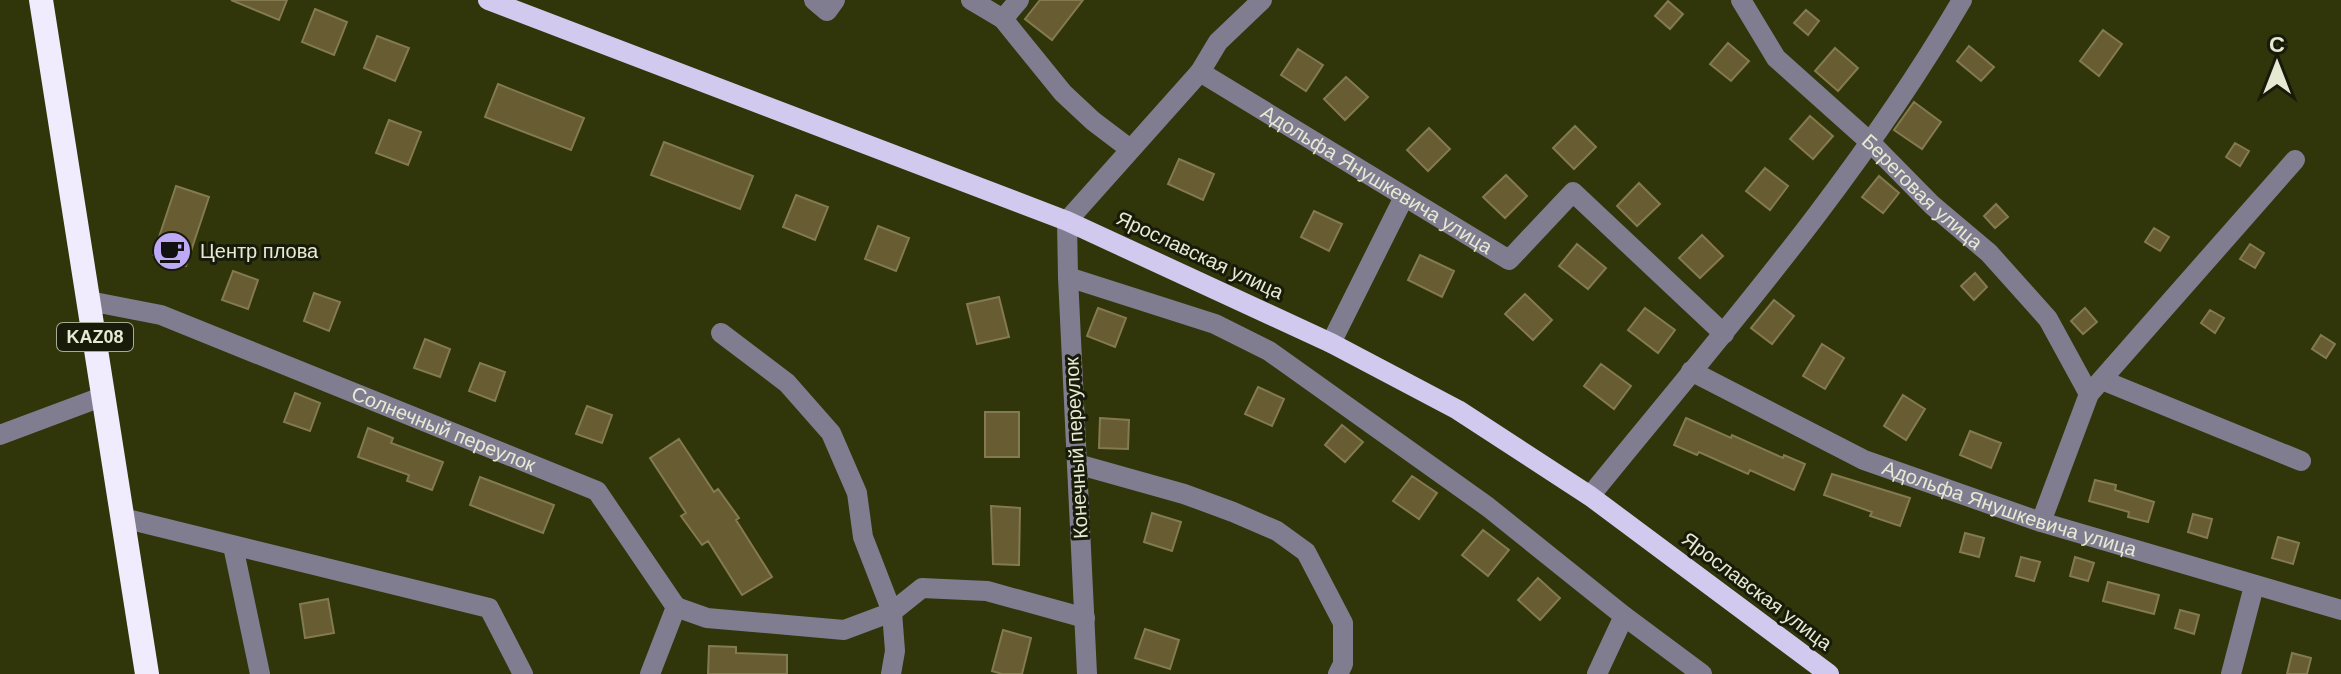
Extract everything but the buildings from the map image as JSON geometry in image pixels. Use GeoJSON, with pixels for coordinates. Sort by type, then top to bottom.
{"type":"FeatureCollection","features":[{"type":"Feature","properties":{"kind":"highway","name":"KAZ08"},"geometry":{"type":"LineString","coordinates":[[41,0],[147,674]]}},
{"type":"Feature","properties":{"kind":"main road","name":"Ярославская улица"},"geometry":{"type":"LineString","coordinates":[[488,0],[1067,221],[1331,343],[1458,410],[1590,496],[1829,674]]}},
{"type":"Feature","properties":{"kind":"street"},"geometry":{"type":"LineString","coordinates":[[814,0],[827,11],[835,0]]}},
{"type":"Feature","properties":{"kind":"street"},"geometry":{"type":"LineString","coordinates":[[971,0],[1003,19],[1063,93],[1130,149]]}},
{"type":"Feature","properties":{"kind":"street"},"geometry":{"type":"LineString","coordinates":[[1003,19],[1019,0]]}},
{"type":"Feature","properties":{"kind":"street"},"geometry":{"type":"LineString","coordinates":[[1067,221],[1200,72],[1218,42],[1262,0]]}},
{"type":"Feature","properties":{"kind":"street","name":"Береговая улица"},"geometry":{"type":"LineString","coordinates":[[1741,0],[1776,58],[1871,143],[1932,205],[1989,253],[2048,319],[2096,387]]}},
{"type":"Feature","properties":{"kind":"street"},"geometry":{"type":"LineString","coordinates":[[1590,496],[1724,334],[1871,143],[1962,0]]}},
{"type":"Feature","properties":{"kind":"street","name":"Адольфа Янушкевича улица"},"geometry":{"type":"LineString","coordinates":[[1200,72],[1509,260],[1573,192],[1724,334]]}},
{"type":"Feature","properties":{"kind":"street"},"geometry":{"type":"LineString","coordinates":[[2041,522],[2096,387],[2295,160]]}},
{"type":"Feature","properties":{"kind":"street"},"geometry":{"type":"LineString","coordinates":[[1331,343],[1404,197]]}},
{"type":"Feature","properties":{"kind":"street","name":"Конечный переулок"},"geometry":{"type":"LineString","coordinates":[[1067,221],[1087,674]]}},
{"type":"Feature","properties":{"kind":"street"},"geometry":{"type":"LineString","coordinates":[[1068,277],[1215,324],[1269,351],[1488,507],[1702,674]]}},
{"type":"Feature","properties":{"kind":"street","name":"Солнечный переулок"},"geometry":{"type":"LineString","coordinates":[[89,301],[161,315],[597,491],[676,607]]}},
{"type":"Feature","properties":{"kind":"street"},"geometry":{"type":"LineString","coordinates":[[721,333],[787,383],[831,433],[857,493],[863,537],[892,612],[895,651],[891,674]]}},
{"type":"Feature","properties":{"kind":"street","name":"Адольфа Янушкевича улица"},"geometry":{"type":"LineString","coordinates":[[1691,371],[1864,460],[2041,522],[2341,610]]}},
{"type":"Feature","properties":{"kind":"street"},"geometry":{"type":"LineString","coordinates":[[2096,387],[2301,461]]}},
{"type":"Feature","properties":{"kind":"street"},"geometry":{"type":"LineString","coordinates":[[0,435],[104,396]]}},
{"type":"Feature","properties":{"kind":"street"},"geometry":{"type":"LineString","coordinates":[[1077,464],[1184,494],[1233,512],[1277,531],[1306,552],[1343,623],[1343,664],[1338,674]]}},
{"type":"Feature","properties":{"kind":"street"},"geometry":{"type":"LineString","coordinates":[[123,518],[489,608],[523,674]]}},
{"type":"Feature","properties":{"kind":"street"},"geometry":{"type":"LineString","coordinates":[[233,546],[260,674]]}},
{"type":"Feature","properties":{"kind":"street"},"geometry":{"type":"LineString","coordinates":[[2231,674],[2254,586]]}},
{"type":"Feature","properties":{"kind":"street"},"geometry":{"type":"LineString","coordinates":[[650,674],[676,607],[707,618],[844,630],[892,612],[922,588],[987,591],[1085,618]]}},
{"type":"Feature","properties":{"kind":"street"},"geometry":{"type":"LineString","coordinates":[[1597,674],[1624,616]]}},
{"type":"Feature","properties":{"kind":"place","name":"Центр плова"},"geometry":{"type":"Point","coordinates":[172,251]}}]}
